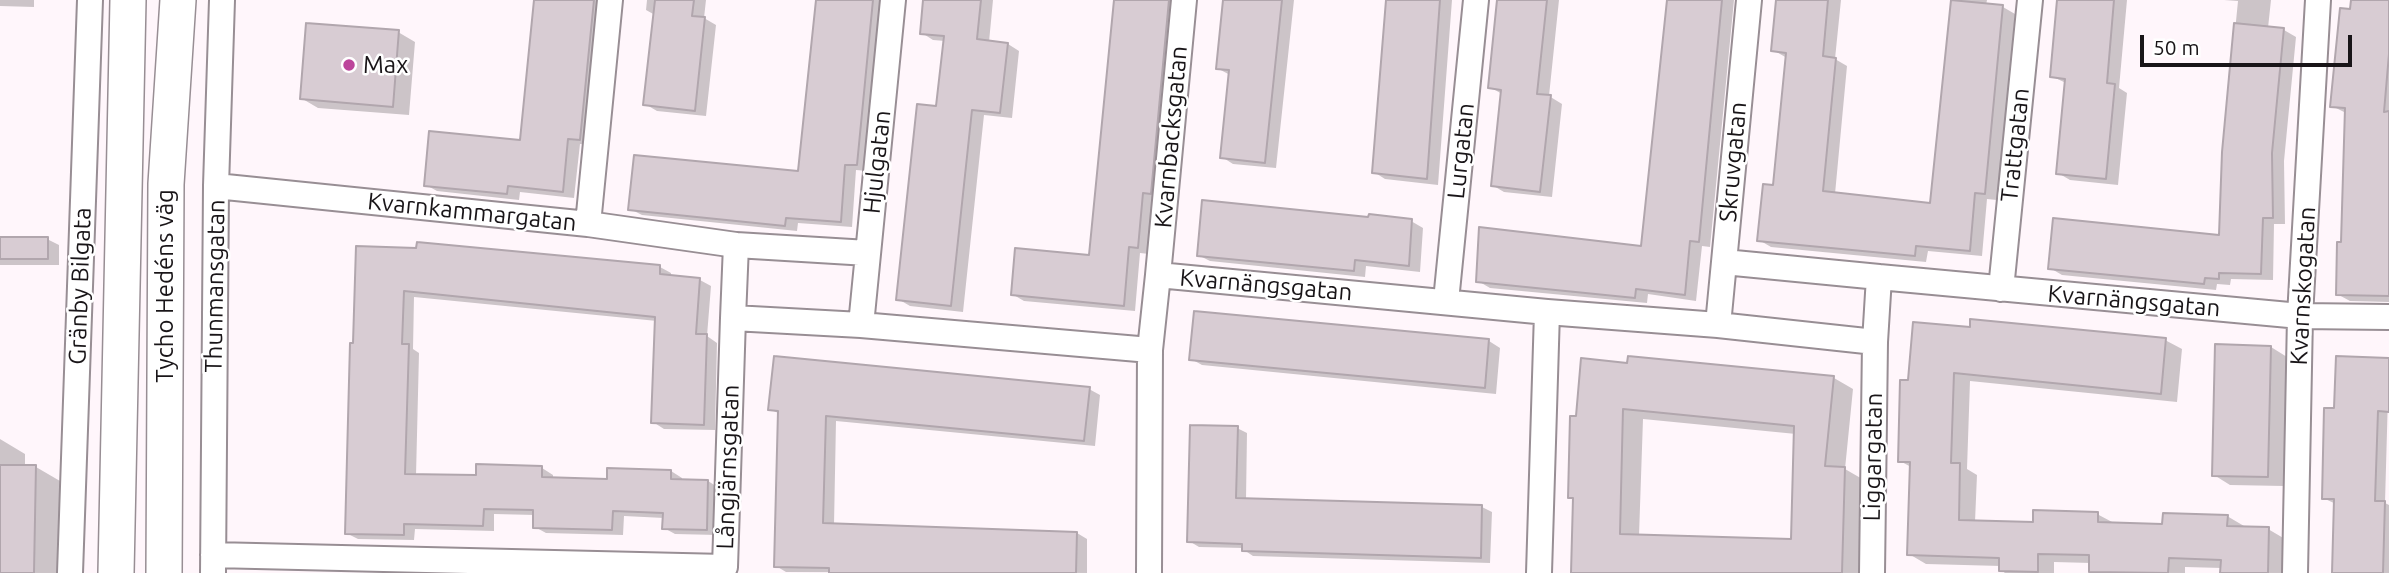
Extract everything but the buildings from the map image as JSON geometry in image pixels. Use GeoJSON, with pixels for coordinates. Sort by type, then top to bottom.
{"type":"FeatureCollection","features":[{"type":"Feature","properties":{"kind":"main road","name":"Tycho Hedéns väg"},"geometry":{"type":"LineString","coordinates":[[116,573],[128,0]]}},
{"type":"Feature","properties":{"kind":"main road","name":"Tycho Hedéns väg"},"geometry":{"type":"LineString","coordinates":[[164,573],[166,184],[178,0]]}},
{"type":"Feature","properties":{"kind":"street","name":"Gränby Bilgata"},"geometry":{"type":"LineString","coordinates":[[69,573],[90,0]]}},
{"type":"Feature","properties":{"kind":"street","name":"Thunmansgatan"},"geometry":{"type":"LineString","coordinates":[[213,564],[216,186],[222,0]]}},
{"type":"Feature","properties":{"kind":"street","name":"Kvarnkammargatan"},"geometry":{"type":"LineString","coordinates":[[216,186],[588,224],[610,0]]}},
{"type":"Feature","properties":{"kind":"street","name":"Hjulgatan"},"geometry":{"type":"LineString","coordinates":[[861,325],[893,0]]}},
{"type":"Feature","properties":{"kind":"street","name":"Kvarnbacksgatan"},"geometry":{"type":"LineString","coordinates":[[1158,275],[1184,0]]}},
{"type":"Feature","properties":{"kind":"street","name":"Lurgatan"},"geometry":{"type":"LineString","coordinates":[[1446,301],[1476,0]]}},
{"type":"Feature","properties":{"kind":"street","name":"Skruvgatan"},"geometry":{"type":"LineString","coordinates":[[1718,325],[1749,0]]}},
{"type":"Feature","properties":{"kind":"street","name":"Trattgatan"},"geometry":{"type":"LineString","coordinates":[[2001,289],[2030,0]]}},
{"type":"Feature","properties":{"kind":"street","name":"Kvarnskogatan"},"geometry":{"type":"LineString","coordinates":[[2295,573],[2300,316],[2318,0]]}},
{"type":"Feature","properties":{"kind":"street"},"geometry":{"type":"LineString","coordinates":[[588,224],[736,245],[868,253]]}},
{"type":"Feature","properties":{"kind":"street"},"geometry":{"type":"LineString","coordinates":[[736,245],[733,318],[861,325],[1150,350],[1149,573]]}},
{"type":"Feature","properties":{"kind":"street","name":"Kvarnängsgatan"},"geometry":{"type":"LineString","coordinates":[[1724,262],[2300,316],[2389,317]]}},
{"type":"Feature","properties":{"kind":"street","name":"Kvarnängsgatan"},"geometry":{"type":"LineString","coordinates":[[1150,350],[1158,275],[1547,312],[1718,325],[1875,342]]}},
{"type":"Feature","properties":{"kind":"street"},"geometry":{"type":"LineString","coordinates":[[1875,342],[1879,277]]}},
{"type":"Feature","properties":{"kind":"street"},"geometry":{"type":"LineString","coordinates":[[1539,573],[1547,312]]}},
{"type":"Feature","properties":{"kind":"street","name":"Långjärnsgatan"},"geometry":{"type":"LineString","coordinates":[[213,564],[725,566],[733,318]]}},
{"type":"Feature","properties":{"kind":"street","name":"Liggargatan"},"geometry":{"type":"LineString","coordinates":[[1872,573],[1875,342]]}},
{"type":"Feature","properties":{"kind":"place","name":"Max"},"geometry":{"type":"Point","coordinates":[349,65]}}]}
